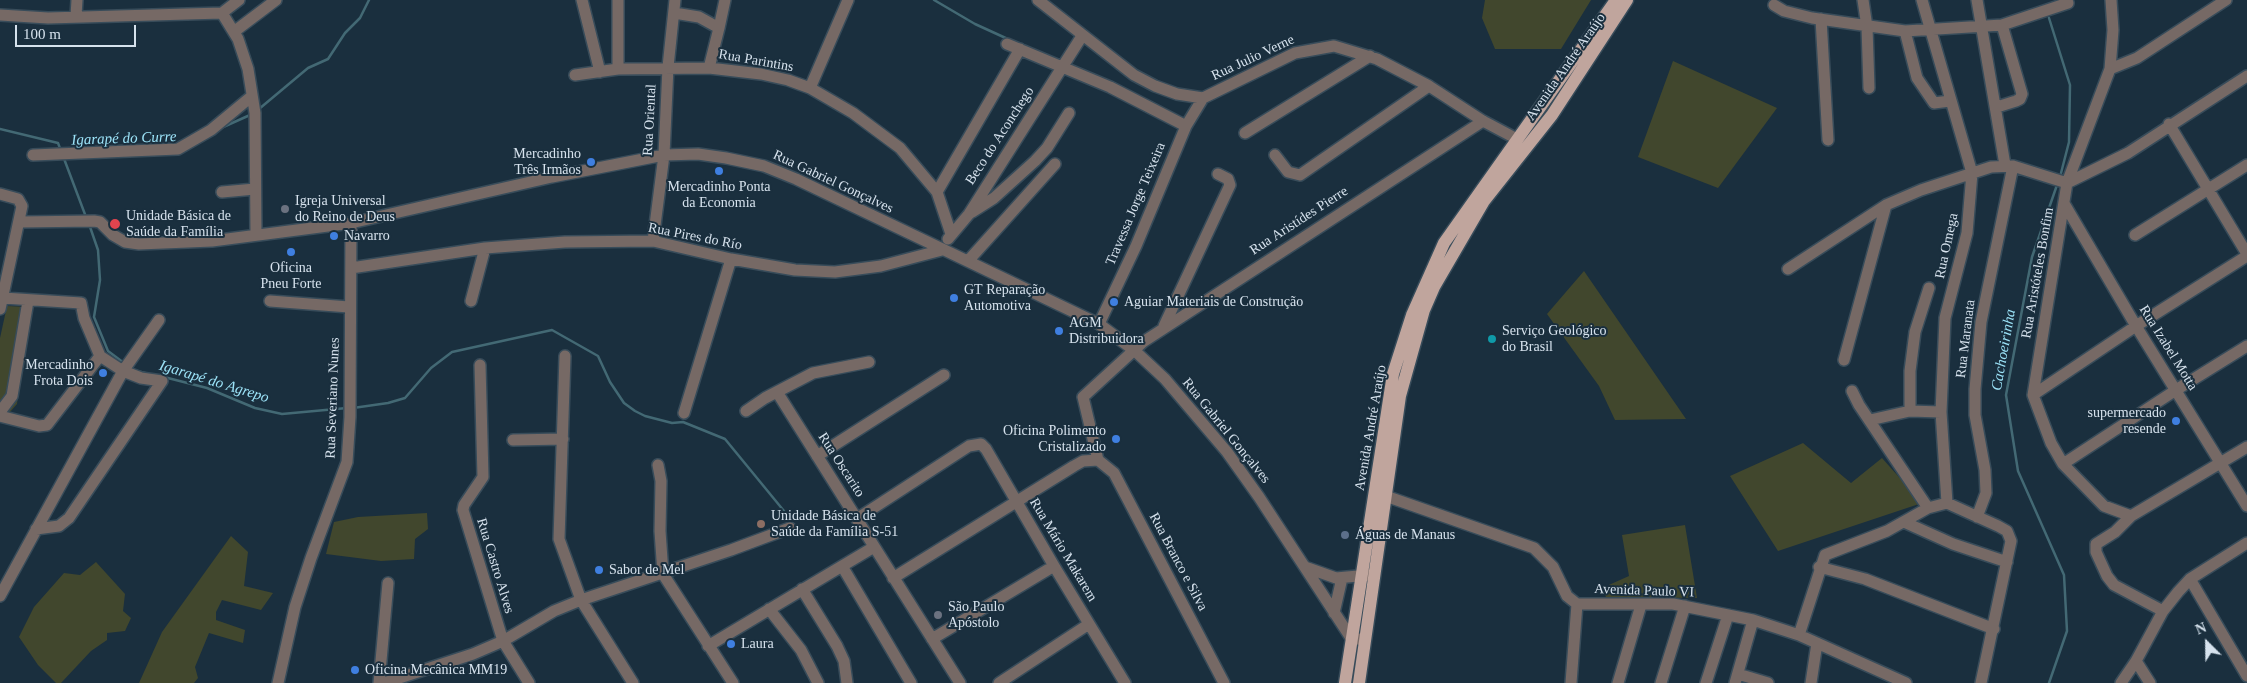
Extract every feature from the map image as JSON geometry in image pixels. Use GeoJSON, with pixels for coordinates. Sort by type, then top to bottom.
{"type":"FeatureCollection","features":[{"type":"Feature","properties":{"kind":"main road","name":"Avenida André Araújo"},"geometry":{"type":"LineString","coordinates":[[1358,683],[1365,640],[1369,575],[1381,494],[1394,374],[1418,299],[1444,243],[1616,0]]}},
{"type":"Feature","properties":{"kind":"main road","name":"Avenida André Araújo"},"geometry":{"type":"LineString","coordinates":[[1381,494],[1400,396],[1424,310],[1434,287],[1484,202],[1552,115],[1627,0]]}},
{"type":"Feature","properties":{"kind":"main road","name":"Avenida André Araújo"},"geometry":{"type":"LineString","coordinates":[[1345,683],[1351,638],[1369,575]]}},
{"type":"Feature","properties":{"kind":"street"},"geometry":{"type":"LineString","coordinates":[[76,16],[77,0]]}},
{"type":"Feature","properties":{"kind":"street"},"geometry":{"type":"LineString","coordinates":[[0,15],[48,18],[222,13],[239,0]]}},
{"type":"Feature","properties":{"kind":"street"},"geometry":{"type":"LineString","coordinates":[[234,32],[276,0]]}},
{"type":"Feature","properties":{"kind":"street"},"geometry":{"type":"LineString","coordinates":[[582,0],[600,72]]}},
{"type":"Feature","properties":{"kind":"street"},"geometry":{"type":"LineString","coordinates":[[618,0],[618,69]]}},
{"type":"Feature","properties":{"kind":"street","name":"Rua Oriental"},"geometry":{"type":"LineString","coordinates":[[653,241],[664,155],[668,67],[675,0]]}},
{"type":"Feature","properties":{"kind":"street"},"geometry":{"type":"LineString","coordinates":[[709,68],[725,0]]}},
{"type":"Feature","properties":{"kind":"street"},"geometry":{"type":"LineString","coordinates":[[810,88],[848,0]]}},
{"type":"Feature","properties":{"kind":"street","name":"Rua Julio Verne"},"geometry":{"type":"LineString","coordinates":[[1038,0],[1134,75],[1177,94],[1203,98],[1295,53],[1314,48],[1334,46],[1370,56],[1429,86],[1483,121],[1517,139]]}},
{"type":"Feature","properties":{"kind":"street"},"geometry":{"type":"LineString","coordinates":[[1862,0],[1867,27],[1869,88]]}},
{"type":"Feature","properties":{"kind":"street","name":"Rua Omega"},"geometry":{"type":"LineString","coordinates":[[1922,0],[1929,30],[1972,173],[1967,232],[1945,318],[1941,412],[1947,503]]}},
{"type":"Feature","properties":{"kind":"street","name":"Rua Maranata"},"geometry":{"type":"LineString","coordinates":[[1977,0],[2009,165],[1981,322],[1975,390],[1975,415],[1985,470],[1986,493],[1977,516]]}},
{"type":"Feature","properties":{"kind":"street","name":"Rua Aristóteles Bonfim"},"geometry":{"type":"LineString","coordinates":[[2033,395],[2068,183],[2110,69],[2113,30],[2111,0]]}},
{"type":"Feature","properties":{"kind":"street"},"geometry":{"type":"LineString","coordinates":[[2110,69],[2137,58],[2226,0]]}},
{"type":"Feature","properties":{"kind":"street"},"geometry":{"type":"LineString","coordinates":[[1774,5],[1784,11],[1821,19],[1904,31],[2002,25],[2068,3]]}},
{"type":"Feature","properties":{"kind":"street"},"geometry":{"type":"LineString","coordinates":[[222,13],[234,32],[248,69],[256,134],[256,235]]}},
{"type":"Feature","properties":{"kind":"street"},"geometry":{"type":"LineString","coordinates":[[674,13],[699,17],[719,28]]}},
{"type":"Feature","properties":{"kind":"street"},"geometry":{"type":"LineString","coordinates":[[1821,19],[1828,140]]}},
{"type":"Feature","properties":{"kind":"street"},"geometry":{"type":"LineString","coordinates":[[1997,107],[2020,99],[2022,94],[2002,25]]}},
{"type":"Feature","properties":{"kind":"street"},"geometry":{"type":"LineString","coordinates":[[1904,31],[1912,63],[1923,87],[1936,104],[1950,100]]}},
{"type":"Feature","properties":{"kind":"street","name":"Beco do Aconchego"},"geometry":{"type":"LineString","coordinates":[[942,250],[951,234],[969,214],[1082,36]]}},
{"type":"Feature","properties":{"kind":"street"},"geometry":{"type":"LineString","coordinates":[[1007,44],[1110,87],[1186,126]]}},
{"type":"Feature","properties":{"kind":"street"},"geometry":{"type":"LineString","coordinates":[[938,192],[1020,49]]}},
{"type":"Feature","properties":{"kind":"street"},"geometry":{"type":"LineString","coordinates":[[1245,133],[1370,56]]}},
{"type":"Feature","properties":{"kind":"street","name":"Rua Parintins"},"geometry":{"type":"LineString","coordinates":[[576,75],[618,69],[709,68],[762,74],[788,80],[810,88],[853,113],[900,148],[938,192],[951,234]]}},
{"type":"Feature","properties":{"kind":"street"},"geometry":{"type":"LineString","coordinates":[[1788,269],[1886,205],[1972,173],[2009,165],[2068,183],[2128,153],[2170,124],[2247,76]]}},
{"type":"Feature","properties":{"kind":"street"},"geometry":{"type":"LineString","coordinates":[[1275,155],[1288,172],[1300,174],[1429,86]]}},
{"type":"Feature","properties":{"kind":"street"},"geometry":{"type":"LineString","coordinates":[[33,155],[178,149],[212,130],[252,96]]}},
{"type":"Feature","properties":{"kind":"street","name":"Travessa Jorge Teixeira"},"geometry":{"type":"LineString","coordinates":[[1100,324],[1136,246],[1186,126],[1203,98]]}},
{"type":"Feature","properties":{"kind":"street"},"geometry":{"type":"LineString","coordinates":[[969,214],[994,198],[1035,161],[1047,148],[1069,113]]}},
{"type":"Feature","properties":{"kind":"street","name":"Rua Aristídes Pierre"},"geometry":{"type":"LineString","coordinates":[[1098,460],[1083,397],[1143,342],[1164,326],[1483,121]]}},
{"type":"Feature","properties":{"kind":"street"},"geometry":{"type":"LineString","coordinates":[[2131,516],[2104,506],[2063,464],[2051,443],[2033,395],[2247,255],[2170,124]]}},
{"type":"Feature","properties":{"kind":"street","name":"Rua Gabriel Gonçalves"},"geometry":{"type":"LineString","coordinates":[[20,222],[88,220],[100,222],[125,242],[140,244],[212,241],[351,223],[552,177],[664,155],[698,154],[764,166],[796,179],[1100,324],[1135,351],[1165,379],[1227,452],[1351,638]]}},
{"type":"Feature","properties":{"kind":"street"},"geometry":{"type":"LineString","coordinates":[[968,261],[1055,164]]}},
{"type":"Feature","properties":{"kind":"street"},"geometry":{"type":"LineString","coordinates":[[2135,235],[2247,165]]}},
{"type":"Feature","properties":{"kind":"street"},"geometry":{"type":"LineString","coordinates":[[1164,326],[1230,184],[1228,179],[1218,174]]}},
{"type":"Feature","properties":{"kind":"street"},"geometry":{"type":"LineString","coordinates":[[222,192],[255,189]]}},
{"type":"Feature","properties":{"kind":"street"},"geometry":{"type":"LineString","coordinates":[[0,194],[18,199],[22,206],[2,304],[28,300],[81,303],[84,318],[100,356],[123,372],[141,378],[162,381],[70,518],[59,526],[36,529]]}},
{"type":"Feature","properties":{"kind":"street"},"geometry":{"type":"LineString","coordinates":[[1844,360],[1886,205]]}},
{"type":"Feature","properties":{"kind":"street","name":"Rua Izabel Motta"},"geometry":{"type":"LineString","coordinates":[[2065,205],[2136,326],[2247,506]]}},
{"type":"Feature","properties":{"kind":"street","name":"Rua Severiano Nunes"},"geometry":{"type":"LineString","coordinates":[[278,683],[301,590],[347,462],[350,413],[349,307],[351,223]]}},
{"type":"Feature","properties":{"kind":"street","name":"Rua Pires do Río"},"geometry":{"type":"LineString","coordinates":[[351,268],[485,248],[565,242],[653,241],[730,259],[795,270],[835,272],[881,266],[942,250]]}},
{"type":"Feature","properties":{"kind":"street"},"geometry":{"type":"LineString","coordinates":[[925,255],[930,244]]}},
{"type":"Feature","properties":{"kind":"street"},"geometry":{"type":"LineString","coordinates":[[471,301],[485,248]]}},
{"type":"Feature","properties":{"kind":"street"},"geometry":{"type":"LineString","coordinates":[[684,412],[730,259]]}},
{"type":"Feature","properties":{"kind":"street"},"geometry":{"type":"LineString","coordinates":[[1910,411],[1910,371],[1915,332],[1928,288]]}},
{"type":"Feature","properties":{"kind":"street"},"geometry":{"type":"LineString","coordinates":[[0,412],[12,396],[28,300]]}},
{"type":"Feature","properties":{"kind":"street"},"geometry":{"type":"LineString","coordinates":[[270,301],[349,307]]}},
{"type":"Feature","properties":{"kind":"street"},"geometry":{"type":"LineString","coordinates":[[0,596],[123,372],[159,320]]}},
{"type":"Feature","properties":{"kind":"street"},"geometry":{"type":"LineString","coordinates":[[2063,464],[2247,346]]}},
{"type":"Feature","properties":{"kind":"street"},"geometry":{"type":"LineString","coordinates":[[0,416],[43,426],[52,421],[100,356]]}},
{"type":"Feature","properties":{"kind":"street"},"geometry":{"type":"LineString","coordinates":[[565,356],[559,539],[581,600],[633,683]]}},
{"type":"Feature","properties":{"kind":"street"},"geometry":{"type":"LineString","coordinates":[[746,411],[813,373],[869,362]]}},
{"type":"Feature","properties":{"kind":"street","name":"Rua Castro Alves"},"geometry":{"type":"LineString","coordinates":[[480,365],[483,477],[464,505],[463,510],[503,641],[529,683]]}},
{"type":"Feature","properties":{"kind":"street"},"geometry":{"type":"LineString","coordinates":[[817,456],[944,376]]}},
{"type":"Feature","properties":{"kind":"street"},"geometry":{"type":"LineString","coordinates":[[1852,391],[1928,508]]}},
{"type":"Feature","properties":{"kind":"street","name":"Rua Oscarito"},"geometry":{"type":"LineString","coordinates":[[777,392],[858,518],[892,578],[960,683]]}},
{"type":"Feature","properties":{"kind":"street"},"geometry":{"type":"LineString","coordinates":[[1870,420],[1910,411],[1941,412]]}},
{"type":"Feature","properties":{"kind":"street"},"geometry":{"type":"LineString","coordinates":[[513,440],[563,439]]}},
{"type":"Feature","properties":{"kind":"street","name":"Rua Mário Makarem"},"geometry":{"type":"LineString","coordinates":[[858,518],[969,446],[981,444],[986,449],[1054,566],[1126,683]]}},
{"type":"Feature","properties":{"kind":"street"},"geometry":{"type":"LineString","coordinates":[[2164,611],[2114,585],[2106,576],[2095,547],[2100,540],[2115,532],[2131,516],[2247,447]]}},
{"type":"Feature","properties":{"kind":"street"},"geometry":{"type":"LineString","coordinates":[[892,578],[1074,466],[1083,461],[1098,460]]}},
{"type":"Feature","properties":{"kind":"street","name":"Rua Branco e Silva"},"geometry":{"type":"LineString","coordinates":[[1098,460],[1114,473],[1224,683]]}},
{"type":"Feature","properties":{"kind":"street"},"geometry":{"type":"LineString","coordinates":[[658,465],[661,481],[660,531],[662,574],[733,683]]}},
{"type":"Feature","properties":{"kind":"street","name":"Avenida Paulo VI"},"geometry":{"type":"LineString","coordinates":[[1381,494],[1534,548],[1553,567],[1567,596],[1578,604],[1685,606],[1753,620],[1799,635],[1906,683]]}},
{"type":"Feature","properties":{"kind":"street"},"geometry":{"type":"LineString","coordinates":[[1799,635],[1822,558],[1831,551],[1887,531],[1928,508],[1947,503],[1998,526],[2010,535],[2011,541],[1994,629],[1981,683]]}},
{"type":"Feature","properties":{"kind":"street"},"geometry":{"type":"LineString","coordinates":[[1904,522],[1953,544],[2007,562]]}},
{"type":"Feature","properties":{"kind":"street"},"geometry":{"type":"LineString","coordinates":[[384,683],[399,681],[473,654],[503,641],[554,611],[581,600],[662,574],[790,528]]}},
{"type":"Feature","properties":{"kind":"street"},"geometry":{"type":"LineString","coordinates":[[2121,683],[2136,661],[2164,611],[2190,579],[2247,543]]}},
{"type":"Feature","properties":{"kind":"street"},"geometry":{"type":"LineString","coordinates":[[708,646],[874,547]]}},
{"type":"Feature","properties":{"kind":"street"},"geometry":{"type":"LineString","coordinates":[[842,566],[911,683]]}},
{"type":"Feature","properties":{"kind":"street"},"geometry":{"type":"LineString","coordinates":[[932,639],[1054,566]]}},
{"type":"Feature","properties":{"kind":"street"},"geometry":{"type":"LineString","coordinates":[[1305,567],[1322,575],[1342,578],[1369,575]]}},
{"type":"Feature","properties":{"kind":"street"},"geometry":{"type":"LineString","coordinates":[[1819,567],[1865,579],[1994,629]]}},
{"type":"Feature","properties":{"kind":"street"},"geometry":{"type":"LineString","coordinates":[[1334,613],[1342,578]]}},
{"type":"Feature","properties":{"kind":"street"},"geometry":{"type":"LineString","coordinates":[[2190,579],[2247,676]]}},
{"type":"Feature","properties":{"kind":"street"},"geometry":{"type":"LineString","coordinates":[[379,683],[388,583]]}},
{"type":"Feature","properties":{"kind":"street"},"geometry":{"type":"LineString","coordinates":[[802,589],[837,646],[844,661],[847,683]]}},
{"type":"Feature","properties":{"kind":"street"},"geometry":{"type":"LineString","coordinates":[[1571,683],[1578,604]]}},
{"type":"Feature","properties":{"kind":"street"},"geometry":{"type":"LineString","coordinates":[[1618,683],[1641,605]]}},
{"type":"Feature","properties":{"kind":"street"},"geometry":{"type":"LineString","coordinates":[[1661,683],[1685,606]]}},
{"type":"Feature","properties":{"kind":"street"},"geometry":{"type":"LineString","coordinates":[[769,608],[801,650],[818,683]]}},
{"type":"Feature","properties":{"kind":"street"},"geometry":{"type":"LineString","coordinates":[[1706,683],[1728,615]]}},
{"type":"Feature","properties":{"kind":"street"},"geometry":{"type":"LineString","coordinates":[[1753,620],[1736,678],[1768,683]]}},
{"type":"Feature","properties":{"kind":"street"},"geometry":{"type":"LineString","coordinates":[[998,683],[1089,624]]}},
{"type":"Feature","properties":{"kind":"street"},"geometry":{"type":"LineString","coordinates":[[1351,638],[1365,640]]}},
{"type":"Feature","properties":{"kind":"street"},"geometry":{"type":"LineString","coordinates":[[1811,683],[1817,643]]}},
{"type":"Feature","properties":{"kind":"street"},"geometry":{"type":"LineString","coordinates":[[2136,661],[2150,683]]}},
{"type":"Feature","properties":{"kind":"green space"},"geometry":{"type":"Polygon","coordinates":[[[1485,0],[1591,0],[1561,49],[1495,49],[1482,18],[1485,0]]]}},
{"type":"Feature","properties":{"kind":"green space"},"geometry":{"type":"Polygon","coordinates":[[[1673,61],[1777,108],[1718,188],[1638,157],[1673,61]]]}},
{"type":"Feature","properties":{"kind":"green space"},"geometry":{"type":"Polygon","coordinates":[[[1584,271],[1686,419],[1615,420],[1599,386],[1547,314],[1584,271]]]}},
{"type":"Feature","properties":{"kind":"green space"},"geometry":{"type":"Polygon","coordinates":[[[7,306],[28,307],[17,404],[3,420],[0,417],[0,338],[7,306]]]}},
{"type":"Feature","properties":{"kind":"green space"},"geometry":{"type":"Polygon","coordinates":[[[1803,443],[1851,483],[1882,458],[1922,503],[1778,551],[1730,476],[1803,443]]]}},
{"type":"Feature","properties":{"kind":"green space"},"geometry":{"type":"Polygon","coordinates":[[[427,513],[428,529],[415,539],[414,559],[381,561],[326,554],[334,522],[358,517],[427,513]]]}},
{"type":"Feature","properties":{"kind":"green space"},"geometry":{"type":"Polygon","coordinates":[[[1685,525],[1697,598],[1606,597],[1602,588],[1629,576],[1622,535],[1685,525]]]}},
{"type":"Feature","properties":{"kind":"green space"},"geometry":{"type":"Polygon","coordinates":[[[231,536],[248,552],[244,586],[273,593],[261,610],[222,600],[216,612],[216,620],[245,630],[243,643],[209,633],[195,667],[198,678],[194,683],[139,683],[162,632],[231,536]]]}},
{"type":"Feature","properties":{"kind":"green space"},"geometry":{"type":"Polygon","coordinates":[[[96,562],[125,594],[123,611],[131,618],[125,631],[107,633],[107,640],[91,651],[61,683],[56,683],[38,665],[19,637],[34,607],[64,573],[80,575],[96,562]]]}},
{"type":"Feature","properties":{"kind":"waterway","name":"Igarapé do Curre"},"geometry":{"type":"LineString","coordinates":[[259,109],[308,68],[328,59],[345,33],[360,18],[369,0]]}},
{"type":"Feature","properties":{"kind":"waterway","name":"Igarapé do Curre"},"geometry":{"type":"LineString","coordinates":[[934,0],[975,24],[1010,40]]}},
{"type":"Feature","properties":{"kind":"waterway","name":"Cachoeirinha"},"geometry":{"type":"LineString","coordinates":[[2049,18],[2070,85],[2069,142],[2060,177]]}},
{"type":"Feature","properties":{"kind":"waterway","name":"Igarapé do Curre"},"geometry":{"type":"LineString","coordinates":[[221,128],[250,115]]}},
{"type":"Feature","properties":{"kind":"waterway","name":"Igarapé do Agrepo"},"geometry":{"type":"LineString","coordinates":[[0,129],[58,143],[61,151]]}},
{"type":"Feature","properties":{"kind":"waterway","name":"Igarapé do Agrepo"},"geometry":{"type":"LineString","coordinates":[[63,156],[86,217]]}},
{"type":"Feature","properties":{"kind":"waterway","name":"Cachoeirinha"},"geometry":{"type":"LineString","coordinates":[[2049,683],[2067,631],[2064,575],[2018,471],[2006,395],[2032,257],[2057,185]]}},
{"type":"Feature","properties":{"kind":"waterway","name":"Igarapé do Agrepo"},"geometry":{"type":"LineString","coordinates":[[89,224],[98,250],[100,280],[94,317],[108,351],[124,363]]}},
{"type":"Feature","properties":{"kind":"waterway","name":"Igarapé do Agrepo"},"geometry":{"type":"LineString","coordinates":[[353,408],[388,403],[405,398],[431,368],[452,352],[552,330],[598,356],[610,382],[624,403],[635,411],[645,416],[672,423],[683,422],[725,439],[784,511],[789,525]]}},
{"type":"Feature","properties":{"kind":"waterway","name":"Igarapé do Agrepo"},"geometry":{"type":"LineString","coordinates":[[137,371],[149,374]]}},
{"type":"Feature","properties":{"kind":"waterway","name":"Igarapé do Agrepo"},"geometry":{"type":"LineString","coordinates":[[164,377],[207,388],[255,408],[282,414],[347,408]]}},
{"type":"Feature","properties":{"kind":"place","name":"Mercadinho Três Irmãos"},"geometry":{"type":"Point","coordinates":[591,162]}},
{"type":"Feature","properties":{"kind":"place","name":"Mercadinho Ponta da Economia"},"geometry":{"type":"Point","coordinates":[719,171]}},
{"type":"Feature","properties":{"kind":"place","name":"Igreja Universal do Reino de Deus"},"geometry":{"type":"Point","coordinates":[285,209]}},
{"type":"Feature","properties":{"kind":"place","name":"Unidade Básica de Saúde da Família"},"geometry":{"type":"Point","coordinates":[115,224]}},
{"type":"Feature","properties":{"kind":"place","name":"Navarro"},"geometry":{"type":"Point","coordinates":[334,236]}},
{"type":"Feature","properties":{"kind":"place","name":"Oficina Pneu Forte"},"geometry":{"type":"Point","coordinates":[291,252]}},
{"type":"Feature","properties":{"kind":"place","name":"GT Reparação Automotiva"},"geometry":{"type":"Point","coordinates":[954,298]}},
{"type":"Feature","properties":{"kind":"place","name":"Aguiar Materiais de Construção"},"geometry":{"type":"Point","coordinates":[1114,302]}},
{"type":"Feature","properties":{"kind":"place","name":"AGM Distribuidora"},"geometry":{"type":"Point","coordinates":[1059,331]}},
{"type":"Feature","properties":{"kind":"place","name":"Serviço Geológico do Brasil"},"geometry":{"type":"Point","coordinates":[1492,339]}},
{"type":"Feature","properties":{"kind":"place","name":"Mercadinho Frota Dois"},"geometry":{"type":"Point","coordinates":[103,373]}},
{"type":"Feature","properties":{"kind":"place","name":"supermercado resende"},"geometry":{"type":"Point","coordinates":[2176,421]}},
{"type":"Feature","properties":{"kind":"place","name":"Oficina Polimento Cristalizado"},"geometry":{"type":"Point","coordinates":[1116,439]}},
{"type":"Feature","properties":{"kind":"place","name":"Unidade Básica de Saúde da Família S-51"},"geometry":{"type":"Point","coordinates":[761,524]}},
{"type":"Feature","properties":{"kind":"place","name":"Águas de Manaus"},"geometry":{"type":"Point","coordinates":[1345,535]}},
{"type":"Feature","properties":{"kind":"place","name":"Sabor de Mel"},"geometry":{"type":"Point","coordinates":[599,570]}},
{"type":"Feature","properties":{"kind":"place","name":"São Paulo Apóstolo"},"geometry":{"type":"Point","coordinates":[938,615]}},
{"type":"Feature","properties":{"kind":"place","name":"Laura"},"geometry":{"type":"Point","coordinates":[731,644]}},
{"type":"Feature","properties":{"kind":"place","name":"Oficina Mecânica MM19"},"geometry":{"type":"Point","coordinates":[355,670]}}]}
